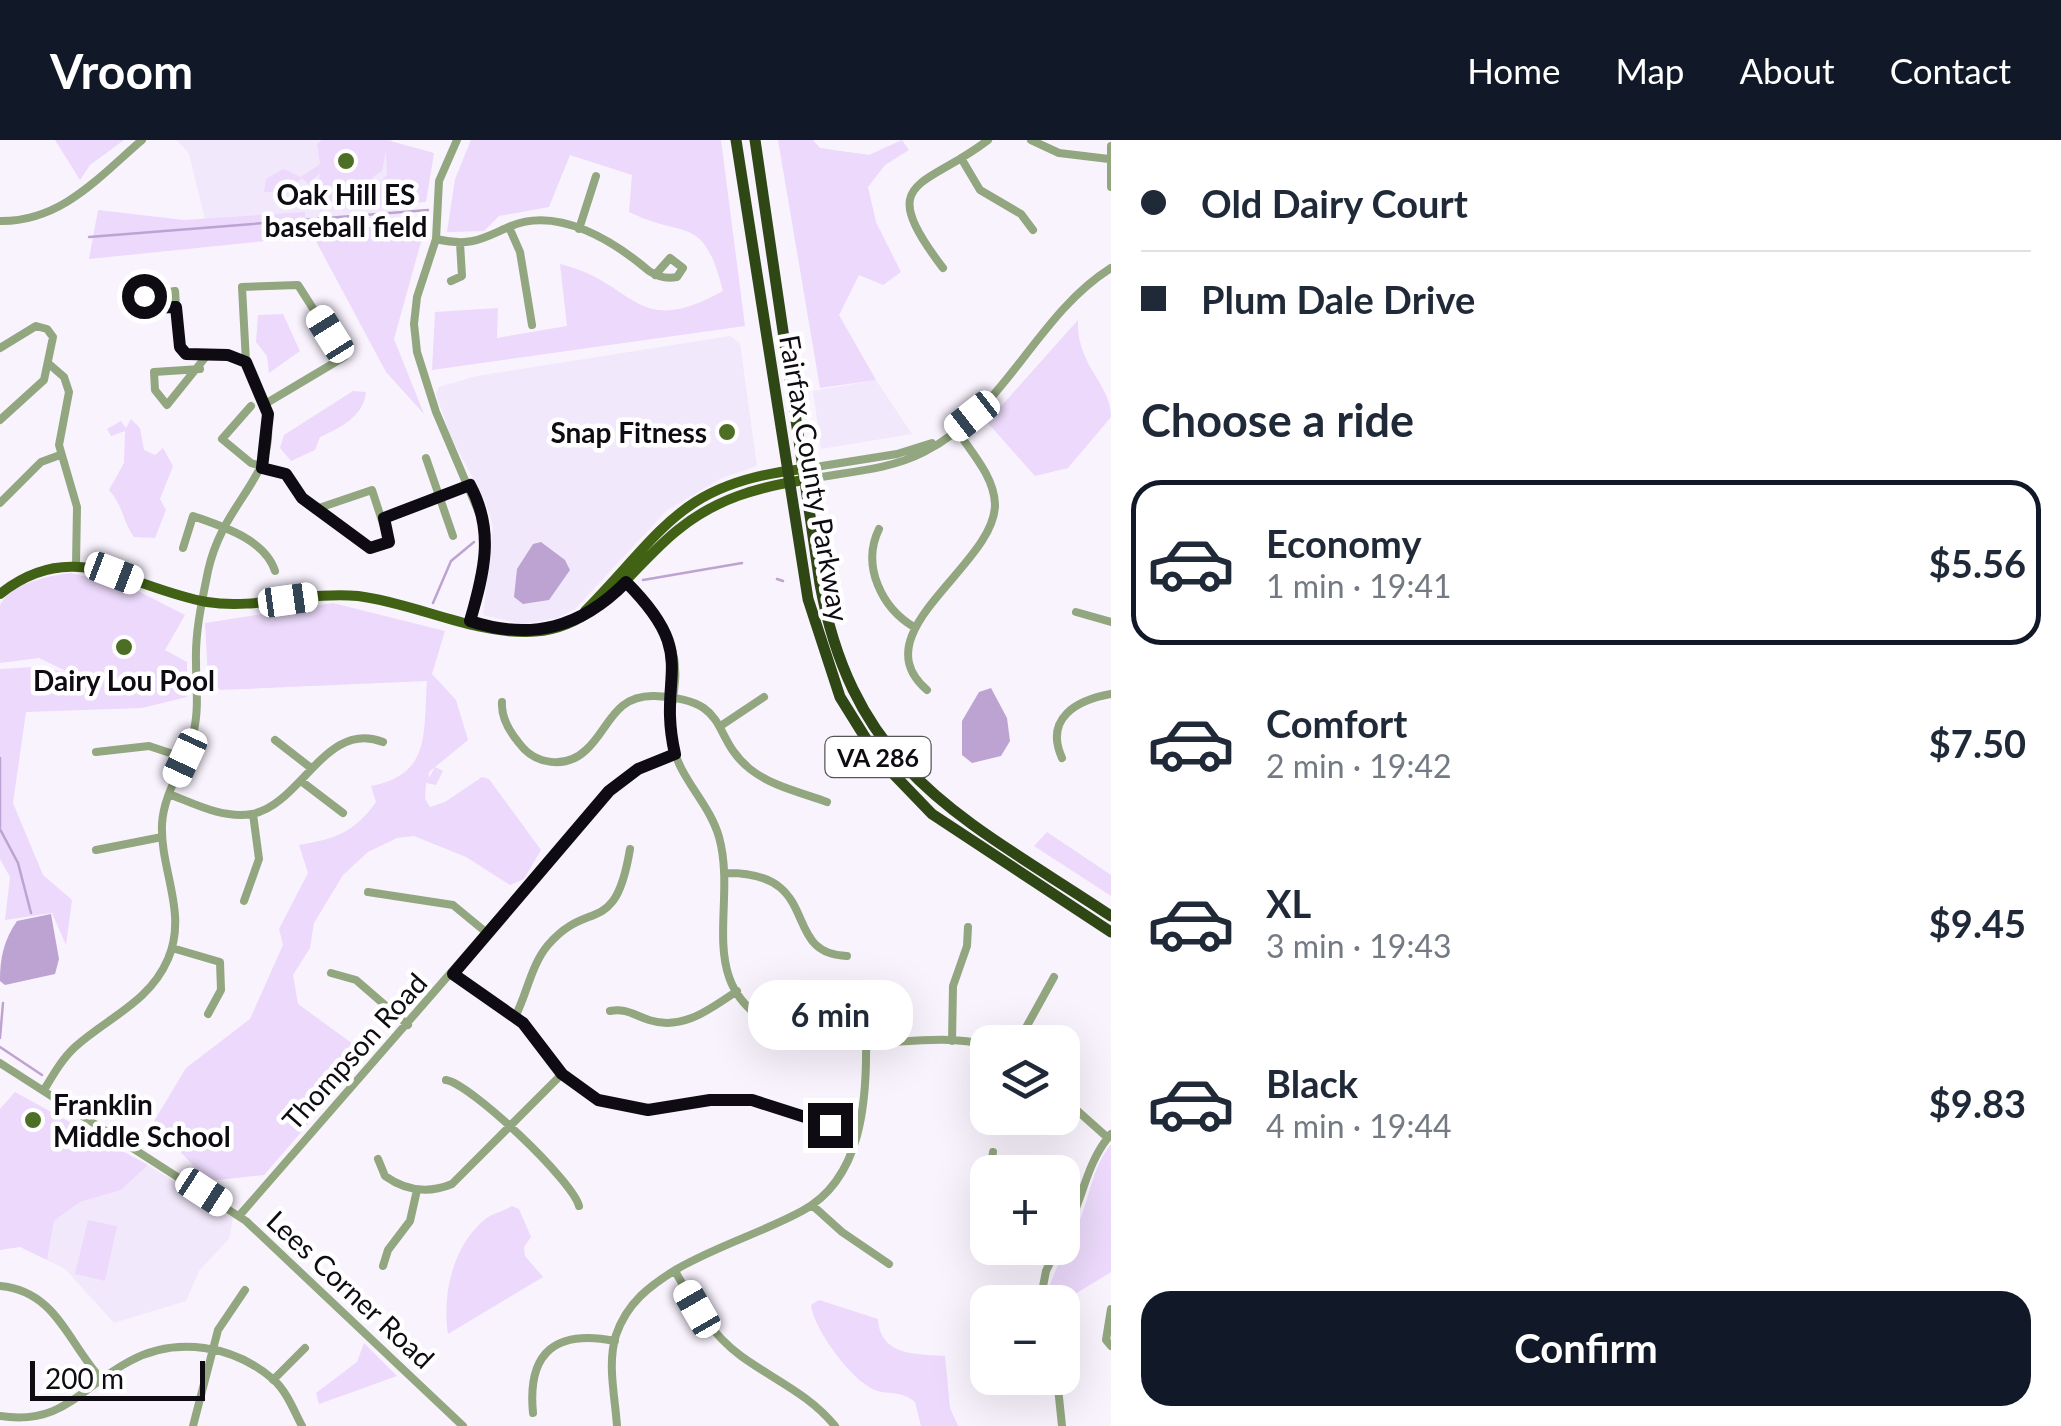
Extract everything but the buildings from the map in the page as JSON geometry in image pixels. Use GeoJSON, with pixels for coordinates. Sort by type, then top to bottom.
{"type":"FeatureCollection","features":[{"type":"Feature","properties":{"kind":"highway","name":"Fairfax County Parkway"},"geometry":{"type":"LineString","coordinates":[[736,140],[818,642],[833,683],[864,738],[932,814],[1111,932]]}},
{"type":"Feature","properties":{"kind":"highway","name":"Fairfax County Parkway"},"geometry":{"type":"LineString","coordinates":[[754,140],[831,639],[846,681],[868,721],[900,762],[940,800],[1111,916]]}},
{"type":"Feature","properties":{"kind":"main road"},"geometry":{"type":"LineString","coordinates":[[0,594],[32,574],[76,566],[203,600],[244,604],[345,595],[527,632],[550,630],[596,609],[648,537],[688,506],[735,483],[803,474]]}},
{"type":"Feature","properties":{"kind":"street"},"geometry":{"type":"LineString","coordinates":[[0,220],[32,218],[56,209],[142,140]]}},
{"type":"Feature","properties":{"kind":"street"},"geometry":{"type":"LineString","coordinates":[[458,140],[439,181],[436,239],[417,297],[414,338],[447,442],[482,514],[486,552],[470,621]]}},
{"type":"Feature","properties":{"kind":"street"},"geometry":{"type":"LineString","coordinates":[[943,268],[912,224],[910,200],[924,177],[988,140]]}},
{"type":"Feature","properties":{"kind":"street"},"geometry":{"type":"LineString","coordinates":[[1031,140],[1059,154],[1110,158]]}},
{"type":"Feature","properties":{"kind":"street"},"geometry":{"type":"LineString","coordinates":[[1111,146],[1111,187]]}},
{"type":"Feature","properties":{"kind":"street"},"geometry":{"type":"LineString","coordinates":[[961,158],[980,190],[1021,214],[1033,230]]}},
{"type":"Feature","properties":{"kind":"street"},"geometry":{"type":"LineString","coordinates":[[579,229],[596,176]]}},
{"type":"Feature","properties":{"kind":"street"},"geometry":{"type":"LineString","coordinates":[[436,239],[460,244],[494,238],[509,226],[551,221],[612,242],[655,274]]}},
{"type":"Feature","properties":{"kind":"street"},"geometry":{"type":"LineString","coordinates":[[509,226],[520,252],[532,325]]}},
{"type":"Feature","properties":{"kind":"street"},"geometry":{"type":"LineString","coordinates":[[451,281],[462,276],[460,244]]}},
{"type":"Feature","properties":{"kind":"street"},"geometry":{"type":"LineString","coordinates":[[803,474],[898,454],[942,440],[997,392],[1065,304],[1111,268]]}},
{"type":"Feature","properties":{"kind":"street"},"geometry":{"type":"LineString","coordinates":[[44,1090],[71,1051],[149,990],[172,948],[176,914],[162,837],[169,794],[197,717],[196,648],[203,600],[224,528],[262,468],[269,428],[265,404],[246,362],[242,287],[298,285],[344,357],[265,404]]}},
{"type":"Feature","properties":{"kind":"street"},"geometry":{"type":"LineString","coordinates":[[176,307],[182,350],[190,356],[208,354],[246,362]]}},
{"type":"Feature","properties":{"kind":"street"},"geometry":{"type":"LineString","coordinates":[[0,348],[27,329],[42,326],[53,337],[44,380],[0,420]]}},
{"type":"Feature","properties":{"kind":"street"},"geometry":{"type":"LineString","coordinates":[[200,370],[154,372],[155,390],[168,404],[200,370],[208,354]]}},
{"type":"Feature","properties":{"kind":"street"},"geometry":{"type":"LineString","coordinates":[[49,364],[64,377],[69,392],[60,455],[78,515],[76,566]]}},
{"type":"Feature","properties":{"kind":"street"},"geometry":{"type":"LineString","coordinates":[[251,406],[222,439],[244,460],[286,474],[316,509],[370,548],[389,542],[372,490],[316,509]]}},
{"type":"Feature","properties":{"kind":"street"},"geometry":{"type":"LineString","coordinates":[[927,690],[917,680],[909,658],[914,627],[986,536],[994,514],[988,479],[956,429]]}},
{"type":"Feature","properties":{"kind":"street"},"geometry":{"type":"LineString","coordinates":[[0,503],[41,462],[60,455]]}},
{"type":"Feature","properties":{"kind":"street"},"geometry":{"type":"LineString","coordinates":[[426,458],[453,536]]}},
{"type":"Feature","properties":{"kind":"street"},"geometry":{"type":"LineString","coordinates":[[384,518],[470,485]]}},
{"type":"Feature","properties":{"kind":"street"},"geometry":{"type":"LineString","coordinates":[[183,548],[193,516],[224,528],[264,552],[275,570]]}},
{"type":"Feature","properties":{"kind":"street"},"geometry":{"type":"LineString","coordinates":[[879,529],[873,548],[881,598],[890,612],[914,627]]}},
{"type":"Feature","properties":{"kind":"street"},"geometry":{"type":"LineString","coordinates":[[622,578],[655,613],[668,637],[675,674],[675,754],[715,826],[724,873],[720,943],[737,991],[764,1020],[794,1036],[970,1043]]}},
{"type":"Feature","properties":{"kind":"street"},"geometry":{"type":"LineString","coordinates":[[1076,612],[1111,622]]}},
{"type":"Feature","properties":{"kind":"street"},"geometry":{"type":"LineString","coordinates":[[1062,758],[1056,739],[1064,716],[1079,702],[1111,694]]}},
{"type":"Feature","properties":{"kind":"street"},"geometry":{"type":"LineString","coordinates":[[502,702],[504,720],[520,745],[539,759],[555,762],[580,755],[606,719],[628,702],[652,696],[702,707],[722,725],[749,769],[827,802]]}},
{"type":"Feature","properties":{"kind":"street"},"geometry":{"type":"LineString","coordinates":[[722,725],[764,697]]}},
{"type":"Feature","properties":{"kind":"street"},"geometry":{"type":"LineString","coordinates":[[169,794],[219,813],[252,814],[278,804],[311,768],[345,744],[366,738],[383,742]]}},
{"type":"Feature","properties":{"kind":"street"},"geometry":{"type":"LineString","coordinates":[[275,740],[311,768]]}},
{"type":"Feature","properties":{"kind":"street"},"geometry":{"type":"LineString","coordinates":[[96,752],[149,746],[185,758]]}},
{"type":"Feature","properties":{"kind":"street","name":"Thompson Road"},"geometry":{"type":"LineString","coordinates":[[239,1216],[620,781],[675,754]]}},
{"type":"Feature","properties":{"kind":"street"},"geometry":{"type":"LineString","coordinates":[[302,781],[343,814]]}},
{"type":"Feature","properties":{"kind":"street"},"geometry":{"type":"LineString","coordinates":[[244,902],[259,859],[252,814]]}},
{"type":"Feature","properties":{"kind":"street"},"geometry":{"type":"LineString","coordinates":[[96,850],[162,837]]}},
{"type":"Feature","properties":{"kind":"street"},"geometry":{"type":"LineString","coordinates":[[516,1017],[546,947],[569,928],[603,912],[618,897],[630,850]]}},
{"type":"Feature","properties":{"kind":"street"},"geometry":{"type":"LineString","coordinates":[[724,873],[748,872],[775,880],[794,898],[811,942],[824,953],[846,956]]}},
{"type":"Feature","properties":{"kind":"street"},"geometry":{"type":"LineString","coordinates":[[368,892],[453,905],[487,932]]}},
{"type":"Feature","properties":{"kind":"street"},"geometry":{"type":"LineString","coordinates":[[952,1041],[953,986],[967,946],[968,927]]}},
{"type":"Feature","properties":{"kind":"street"},"geometry":{"type":"LineString","coordinates":[[172,948],[220,962],[221,990],[208,1014]]}},
{"type":"Feature","properties":{"kind":"street"},"geometry":{"type":"LineString","coordinates":[[332,972],[356,980],[408,1025]]}},
{"type":"Feature","properties":{"kind":"street"},"geometry":{"type":"LineString","coordinates":[[453,974],[516,1017],[562,1074],[587,1094],[624,1108],[648,1110],[710,1100],[752,1100],[857,1135]]}},
{"type":"Feature","properties":{"kind":"street"},"geometry":{"type":"LineString","coordinates":[[1027,1025],[1054,977]]}},
{"type":"Feature","properties":{"kind":"street"},"geometry":{"type":"LineString","coordinates":[[610,1011],[624,1010],[654,1022],[674,1023],[702,1014],[737,991]]}},
{"type":"Feature","properties":{"kind":"street"},"geometry":{"type":"LineString","coordinates":[[617,1426],[615,1341],[636,1300],[675,1271],[812,1204],[832,1186],[857,1135],[866,1099],[866,1041]]}},
{"type":"Feature","properties":{"kind":"street","name":"Lees Corner Road"},"geometry":{"type":"LineString","coordinates":[[0,1063],[239,1216],[463,1426]]}},
{"type":"Feature","properties":{"kind":"street"},"geometry":{"type":"LineString","coordinates":[[378,1159],[390,1180],[418,1190],[439,1189],[460,1179],[562,1074]]}},
{"type":"Feature","properties":{"kind":"street"},"geometry":{"type":"LineString","coordinates":[[446,1080],[463,1086],[570,1187],[578,1206]]}},
{"type":"Feature","properties":{"kind":"street"},"geometry":{"type":"LineString","coordinates":[[1080,1112],[1109,1136],[1091,1162],[1080,1198]]}},
{"type":"Feature","properties":{"kind":"street"},"geometry":{"type":"LineString","coordinates":[[384,1266],[388,1250],[409,1222],[418,1190]]}},
{"type":"Feature","properties":{"kind":"street"},"geometry":{"type":"LineString","coordinates":[[812,1204],[842,1232],[889,1264]]}},
{"type":"Feature","properties":{"kind":"street"},"geometry":{"type":"LineString","coordinates":[[675,1271],[697,1309],[726,1343],[807,1397],[834,1426]]}},
{"type":"Feature","properties":{"kind":"street"},"geometry":{"type":"LineString","coordinates":[[0,1286],[22,1290],[48,1304],[77,1352],[103,1380]]}},
{"type":"Feature","properties":{"kind":"street"},"geometry":{"type":"LineString","coordinates":[[194,1426],[224,1316],[245,1290]]}},
{"type":"Feature","properties":{"kind":"street"},"geometry":{"type":"LineString","coordinates":[[1111,1309],[1106,1340],[1111,1346]]}},
{"type":"Feature","properties":{"kind":"street"},"geometry":{"type":"LineString","coordinates":[[533,1412],[532,1381],[549,1350],[582,1336],[615,1341]]}},
{"type":"Feature","properties":{"kind":"street"},"geometry":{"type":"LineString","coordinates":[[274,1380],[305,1348]]}},
{"type":"Feature","properties":{"kind":"street"},"geometry":{"type":"LineString","coordinates":[[0,1416],[17,1422],[66,1408],[130,1360],[158,1349],[212,1349],[243,1360],[274,1380],[302,1426]]}},
{"type":"Feature","properties":{"kind":"street"},"geometry":{"type":"LineString","coordinates":[[1059,1395],[1062,1426]]}},
{"type":"Feature","properties":{"kind":"shaded area"},"geometry":{"type":"Polygon","coordinates":[[[55,140],[124,140],[90,165],[80,180],[55,140]]]}},
{"type":"Feature","properties":{"kind":"shaded area"},"geometry":{"type":"Polygon","coordinates":[[[177,140],[392,140],[400,217],[208,232],[189,154],[177,140]]]}},
{"type":"Feature","properties":{"kind":"shaded area"},"geometry":{"type":"Polygon","coordinates":[[[322,140],[387,140],[434,153],[426,202],[364,206],[387,174],[386,150],[382,171],[374,176],[358,206],[316,209],[320,173],[308,184],[302,178],[284,193],[264,192],[266,179],[283,169],[301,177],[320,164],[317,144],[322,140]]]}},
{"type":"Feature","properties":{"kind":"shaded area"},"geometry":{"type":"Polygon","coordinates":[[[471,140],[721,140],[745,326],[432,370],[435,312],[498,308],[497,338],[567,326],[560,264],[586,273],[653,309],[694,305],[723,291],[716,266],[700,239],[629,212],[632,175],[570,155],[549,207],[499,216],[484,231],[447,232],[455,179],[471,140]]]}},
{"type":"Feature","properties":{"kind":"shaded area"},"geometry":{"type":"Polygon","coordinates":[[[778,140],[813,140],[820,148],[869,155],[902,140],[909,150],[885,165],[868,187],[876,222],[901,272],[883,285],[859,275],[839,315],[876,380],[820,388],[778,140]]]}},
{"type":"Feature","properties":{"kind":"shaded area"},"geometry":{"type":"Polygon","coordinates":[[[98,210],[184,220],[305,212],[305,237],[89,259],[98,210]]]}},
{"type":"Feature","properties":{"kind":"shaded area"},"geometry":{"type":"Polygon","coordinates":[[[426,224],[394,339],[424,414],[386,372],[310,230],[426,224]]]}},
{"type":"Feature","properties":{"kind":"shaded area"},"geometry":{"type":"Polygon","coordinates":[[[283,314],[300,351],[269,373],[267,356],[256,342],[258,315],[283,314]]]}},
{"type":"Feature","properties":{"kind":"shaded area"},"geometry":{"type":"Polygon","coordinates":[[[1078,320],[1082,350],[1106,394],[1111,417],[1068,468],[1035,476],[987,422],[1078,320]]]}},
{"type":"Feature","properties":{"kind":"shaded area"},"geometry":{"type":"Polygon","coordinates":[[[730,336],[740,343],[757,466],[722,478],[666,511],[575,609],[557,618],[524,624],[483,615],[493,526],[485,501],[450,435],[436,394],[439,387],[476,376],[730,336]]]}},
{"type":"Feature","properties":{"kind":"shaded area"},"geometry":{"type":"Polygon","coordinates":[[[876,380],[912,434],[821,449],[813,391],[876,380]]]}},
{"type":"Feature","properties":{"kind":"shaded area"},"geometry":{"type":"Polygon","coordinates":[[[353,391],[366,392],[356,414],[320,437],[315,450],[291,461],[280,448],[284,435],[353,391]]]}},
{"type":"Feature","properties":{"kind":"shaded area"},"geometry":{"type":"Polygon","coordinates":[[[131,419],[140,428],[144,450],[155,455],[163,448],[173,466],[160,499],[166,510],[155,538],[134,537],[109,490],[124,463],[125,431],[111,436],[107,429],[121,421],[126,428],[131,419]]]}},
{"type":"Feature","properties":{"kind":"shaded area"},"geometry":{"type":"Polygon","coordinates":[[[541,542],[565,560],[570,570],[549,600],[523,604],[514,597],[517,569],[533,544],[541,542]]]}},
{"type":"Feature","properties":{"kind":"shaded area"},"geometry":{"type":"Polygon","coordinates":[[[71,573],[132,588],[185,615],[165,650],[187,662],[187,697],[142,708],[26,712],[13,803],[43,875],[72,900],[66,945],[52,913],[5,920],[10,877],[0,859],[0,669],[35,667],[68,672],[39,658],[0,663],[0,606],[21,586],[71,573]]]}},
{"type":"Feature","properties":{"kind":"shaded area"},"geometry":{"type":"Polygon","coordinates":[[[333,603],[445,631],[432,674],[456,700],[468,740],[435,767],[443,771],[436,785],[426,783],[425,799],[430,807],[445,802],[482,777],[489,779],[541,850],[524,879],[510,885],[466,857],[414,836],[397,838],[368,852],[343,875],[314,923],[310,948],[293,975],[298,1004],[368,1055],[264,1175],[208,1181],[153,1123],[186,1068],[250,1019],[283,945],[279,929],[308,873],[299,845],[334,837],[352,827],[376,802],[371,786],[405,772],[414,761],[424,734],[427,681],[220,690],[208,676],[205,623],[333,603]]]}},
{"type":"Feature","properties":{"kind":"shaded area"},"geometry":{"type":"Polygon","coordinates":[[[991,688],[1007,718],[1010,741],[1001,756],[972,763],[962,755],[962,721],[979,692],[991,688]]]}},
{"type":"Feature","properties":{"kind":"shaded area"},"geometry":{"type":"Polygon","coordinates":[[[1047,832],[1111,875],[1111,896],[1034,846],[1047,832]]]}},
{"type":"Feature","properties":{"kind":"shaded area"},"geometry":{"type":"Polygon","coordinates":[[[51,914],[59,959],[55,974],[5,985],[0,981],[2,956],[17,921],[51,914]]]}},
{"type":"Feature","properties":{"kind":"shaded area","name":"Franklin Middle School"},"geometry":{"type":"Polygon","coordinates":[[[15,1092],[148,1165],[121,1190],[80,1202],[54,1221],[47,1260],[20,1247],[0,1250],[0,1109],[15,1092]]]}},
{"type":"Feature","properties":{"kind":"shaded area"},"geometry":{"type":"Polygon","coordinates":[[[1111,1144],[1111,1272],[1080,1291],[1080,1285],[1050,1285],[1058,1265],[1080,1265],[1080,1219],[1111,1144]]]}},
{"type":"Feature","properties":{"kind":"shaded area"},"geometry":{"type":"Polygon","coordinates":[[[148,1165],[233,1218],[229,1239],[199,1271],[186,1301],[114,1323],[65,1269],[47,1260],[54,1221],[80,1202],[121,1190],[148,1165]]]}},
{"type":"Feature","properties":{"kind":"shaded area"},"geometry":{"type":"Polygon","coordinates":[[[512,1206],[519,1209],[531,1237],[524,1247],[525,1256],[543,1277],[448,1334],[448,1289],[464,1245],[486,1218],[512,1206]]]}},
{"type":"Feature","properties":{"kind":"shaded area"},"geometry":{"type":"Polygon","coordinates":[[[88,1220],[117,1226],[105,1281],[75,1274],[88,1220]]]}},
{"type":"Feature","properties":{"kind":"shaded area"},"geometry":{"type":"Polygon","coordinates":[[[819,1300],[878,1319],[885,1340],[901,1351],[945,1356],[950,1408],[958,1426],[921,1426],[915,1402],[868,1387],[858,1378],[836,1354],[813,1315],[811,1305],[819,1300]]]}},
{"type":"Feature","properties":{"kind":"shaded area"},"geometry":{"type":"Polygon","coordinates":[[[364,1343],[397,1376],[319,1404],[316,1393],[357,1362],[364,1343]]]}},
{"type":"Feature","properties":{"kind":"waterway"},"geometry":{"type":"LineString","coordinates":[[89,237],[428,210]]}},
{"type":"Feature","properties":{"kind":"waterway"},"geometry":{"type":"LineString","coordinates":[[433,603],[451,561],[474,542]]}},
{"type":"Feature","properties":{"kind":"waterway"},"geometry":{"type":"LineString","coordinates":[[643,580],[742,563]]}},
{"type":"Feature","properties":{"kind":"waterway"},"geometry":{"type":"LineString","coordinates":[[777,579],[783,581]]}},
{"type":"Feature","properties":{"kind":"waterway"},"geometry":{"type":"LineString","coordinates":[[0,758],[0,827]]}},
{"type":"Feature","properties":{"kind":"waterway"},"geometry":{"type":"LineString","coordinates":[[0,829],[18,863],[31,913]]}},
{"type":"Feature","properties":{"kind":"waterway"},"geometry":{"type":"LineString","coordinates":[[0,1038],[3,1003]]}},
{"type":"Feature","properties":{"kind":"waterway"},"geometry":{"type":"LineString","coordinates":[[0,1047],[42,1075]]}},
{"type":"Feature","properties":{"kind":"place","name":"Oak Hill ES baseball field"},"geometry":{"type":"Point","coordinates":[346,161]}},
{"type":"Feature","properties":{"kind":"place","name":"Snap Fitness"},"geometry":{"type":"Point","coordinates":[727,432]}},
{"type":"Feature","properties":{"kind":"place","name":"Dairy Lou Pool"},"geometry":{"type":"Point","coordinates":[124,647]}},
{"type":"Feature","properties":{"kind":"place","name":"Franklin Middle School"},"geometry":{"type":"Point","coordinates":[33,1120]}},
{"type":"Feature","properties":{"kind":"route"},"geometry":{"type":"LineString","coordinates":[[144,296],[148,308],[176,307],[180,347],[186,354],[228,355],[246,362],[268,414],[262,468],[286,474],[302,498],[370,548],[389,542],[384,518],[470,485],[480,506],[486,540],[485,564],[470,621],[511,632],[550,630],[596,609],[626,582],[663,626],[674,662],[670,720],[675,754],[625,776],[609,791],[453,974],[523,1023],[562,1074],[598,1100],[648,1110],[710,1100],[752,1100],[830,1125]]}}]}
